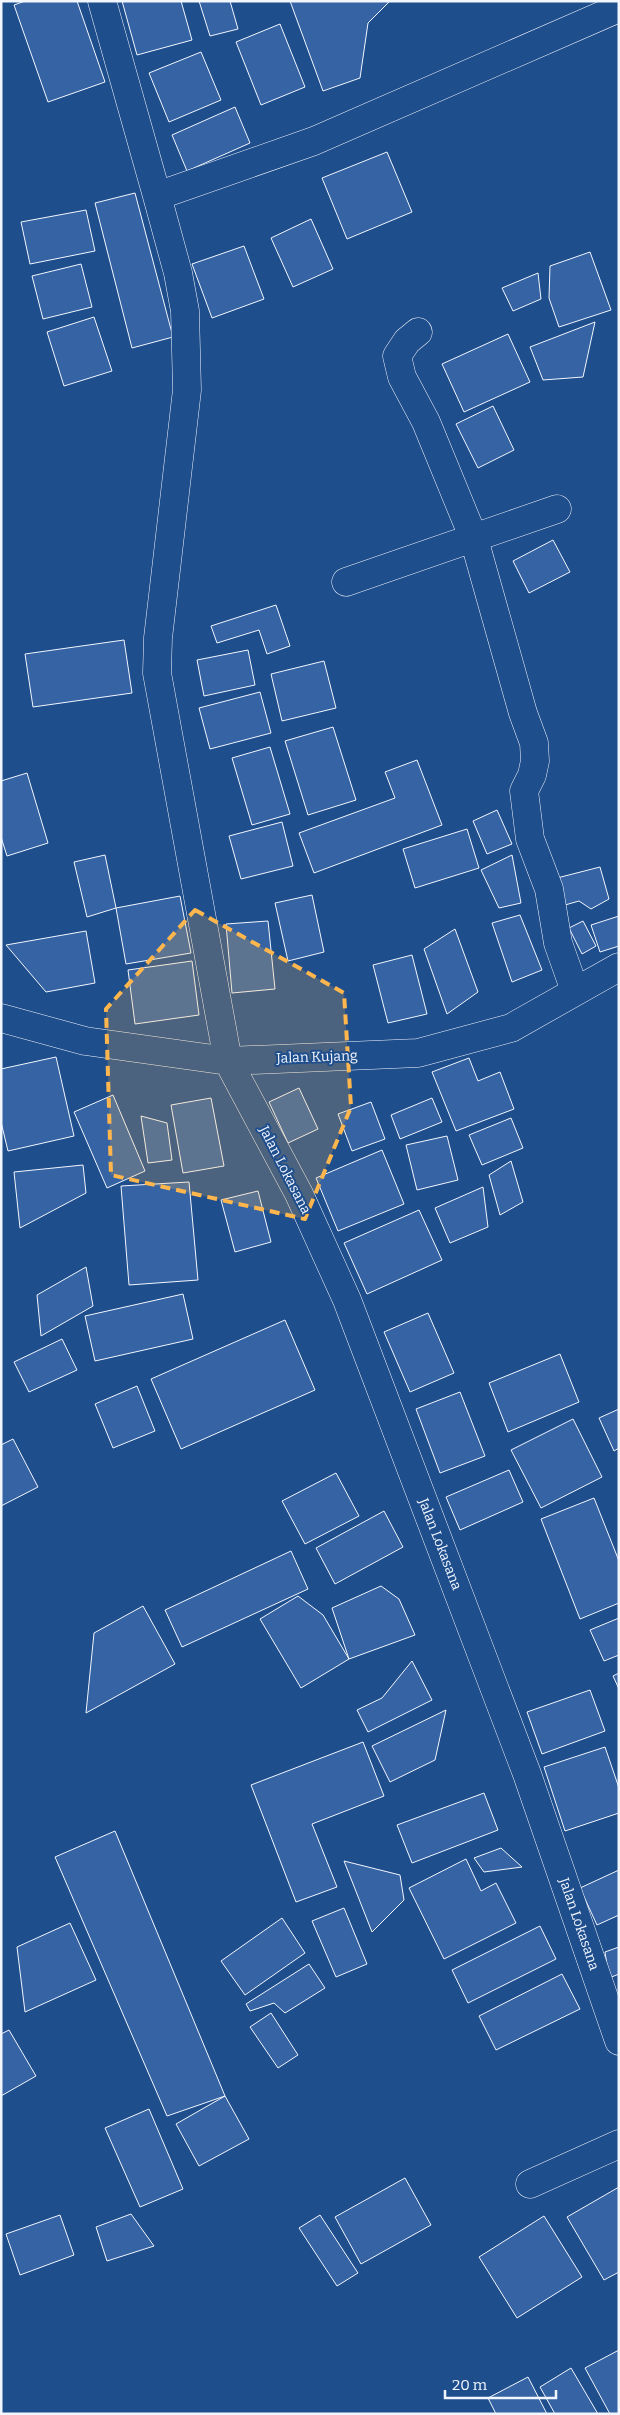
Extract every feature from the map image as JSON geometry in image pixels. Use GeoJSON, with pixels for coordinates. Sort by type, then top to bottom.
{"type":"FeatureCollection","features":[{"type":"Feature","properties":{"kind":"street","name":"Jalan Lokasana"},"geometry":{"type":"LineString","coordinates":[[102,1],[182,292],[188,349],[187,390],[158,638],[157,673],[228,1061],[299,1194],[347,1300],[527,1774],[619,2041]]}},
{"type":"Feature","properties":{"kind":"street"},"geometry":{"type":"LineString","coordinates":[[157,196],[314,141],[619,8]]}},
{"type":"Feature","properties":{"kind":"street"},"geometry":{"type":"LineString","coordinates":[[418,332],[407,341],[397,356],[402,377],[426,422],[474,539],[523,713],[534,743],[535,761],[532,775],[524,791],[530,839],[549,889],[558,943],[575,992]]}},
{"type":"Feature","properties":{"kind":"street"},"geometry":{"type":"LineString","coordinates":[[346,582],[557,509]]}},
{"type":"Feature","properties":{"kind":"street","name":"Jalan Kujang"},"geometry":{"type":"LineString","coordinates":[[1,1018],[85,1041],[228,1061],[418,1053],[511,1028],[619,967]]}},
{"type":"Feature","properties":{"kind":"street"},"geometry":{"type":"LineString","coordinates":[[530,2184],[619,2144]]}},
{"type":"Feature","properties":{"kind":"highlighted area"},"geometry":{"type":"Polygon","coordinates":[[[195,910],[344,993],[351,1107],[305,1219],[111,1175],[106,1009],[195,910]]]}},
{"type":"Feature","properties":{"kind":"building"},"geometry":{"type":"Polygon","coordinates":[[[25,1],[77,1],[105,82],[48,102],[14,5],[25,1]]]}},
{"type":"Feature","properties":{"kind":"building"},"geometry":{"type":"Polygon","coordinates":[[[122,1],[181,1],[192,40],[137,55],[122,1]]]}},
{"type":"Feature","properties":{"kind":"building"},"geometry":{"type":"Polygon","coordinates":[[[199,1],[230,1],[238,29],[210,36],[199,1]]]}},
{"type":"Feature","properties":{"kind":"building"},"geometry":{"type":"Polygon","coordinates":[[[290,1],[390,1],[368,23],[360,78],[323,91],[290,1]]]}},
{"type":"Feature","properties":{"kind":"building"},"geometry":{"type":"Polygon","coordinates":[[[280,24],[305,87],[261,105],[236,42],[280,24]]]}},
{"type":"Feature","properties":{"kind":"building"},"geometry":{"type":"Polygon","coordinates":[[[201,52],[221,100],[169,122],[149,73],[201,52]]]}},
{"type":"Feature","properties":{"kind":"building"},"geometry":{"type":"Polygon","coordinates":[[[235,107],[250,143],[187,171],[172,135],[235,107]]]}},
{"type":"Feature","properties":{"kind":"building"},"geometry":{"type":"Polygon","coordinates":[[[387,152],[412,212],[347,239],[322,178],[387,152]]]}},
{"type":"Feature","properties":{"kind":"building"},"geometry":{"type":"Polygon","coordinates":[[[135,193],[173,337],[132,348],[95,203],[135,193]]]}},
{"type":"Feature","properties":{"kind":"building"},"geometry":{"type":"Polygon","coordinates":[[[86,210],[95,251],[30,264],[21,222],[86,210]]]}},
{"type":"Feature","properties":{"kind":"building"},"geometry":{"type":"Polygon","coordinates":[[[311,219],[333,269],[293,287],[271,238],[311,219]]]}},
{"type":"Feature","properties":{"kind":"building"},"geometry":{"type":"Polygon","coordinates":[[[244,246],[264,299],[212,318],[192,264],[244,246]]]}},
{"type":"Feature","properties":{"kind":"building"},"geometry":{"type":"Polygon","coordinates":[[[590,252],[611,310],[559,327],[549,298],[550,266],[590,252]]]}},
{"type":"Feature","properties":{"kind":"building"},"geometry":{"type":"Polygon","coordinates":[[[81,264],[92,307],[43,319],[32,276],[81,264]]]}},
{"type":"Feature","properties":{"kind":"building"},"geometry":{"type":"Polygon","coordinates":[[[538,273],[541,299],[513,311],[502,288],[538,273]]]}},
{"type":"Feature","properties":{"kind":"building"},"geometry":{"type":"Polygon","coordinates":[[[94,317],[112,371],[64,386],[47,332],[94,317]]]}},
{"type":"Feature","properties":{"kind":"building"},"geometry":{"type":"Polygon","coordinates":[[[595,322],[583,377],[543,380],[530,347],[595,322]]]}},
{"type":"Feature","properties":{"kind":"building"},"geometry":{"type":"Polygon","coordinates":[[[508,334],[530,382],[464,412],[442,364],[508,334]]]}},
{"type":"Feature","properties":{"kind":"building"},"geometry":{"type":"Polygon","coordinates":[[[493,406],[514,450],[478,468],[456,424],[493,406]]]}},
{"type":"Feature","properties":{"kind":"building"},"geometry":{"type":"Polygon","coordinates":[[[553,540],[570,572],[529,593],[513,561],[553,540]]]}},
{"type":"Feature","properties":{"kind":"building"},"geometry":{"type":"Polygon","coordinates":[[[276,605],[290,646],[267,654],[259,630],[217,643],[211,626],[276,605]]]}},
{"type":"Feature","properties":{"kind":"building"},"geometry":{"type":"Polygon","coordinates":[[[124,640],[132,693],[33,707],[25,654],[124,640]]]}},
{"type":"Feature","properties":{"kind":"building"},"geometry":{"type":"Polygon","coordinates":[[[248,650],[255,685],[204,696],[197,660],[248,650]]]}},
{"type":"Feature","properties":{"kind":"building"},"geometry":{"type":"Polygon","coordinates":[[[324,661],[336,708],[282,721],[271,674],[324,661]]]}},
{"type":"Feature","properties":{"kind":"building"},"geometry":{"type":"Polygon","coordinates":[[[260,692],[271,733],[210,749],[199,708],[260,692]]]}},
{"type":"Feature","properties":{"kind":"building"},"geometry":{"type":"Polygon","coordinates":[[[333,727],[356,800],[308,815],[285,741],[333,727]]]}},
{"type":"Feature","properties":{"kind":"building"},"geometry":{"type":"Polygon","coordinates":[[[270,747],[290,814],[252,825],[232,758],[270,747]]]}},
{"type":"Feature","properties":{"kind":"building"},"geometry":{"type":"Polygon","coordinates":[[[417,760],[442,825],[314,873],[299,833],[395,798],[385,772],[417,760]]]}},
{"type":"Feature","properties":{"kind":"building"},"geometry":{"type":"Polygon","coordinates":[[[27,773],[48,843],[7,856],[1,837],[1,781],[27,773]]]}},
{"type":"Feature","properties":{"kind":"building"},"geometry":{"type":"Polygon","coordinates":[[[497,810],[512,844],[487,854],[473,821],[497,810]]]}},
{"type":"Feature","properties":{"kind":"building"},"geometry":{"type":"Polygon","coordinates":[[[282,822],[293,866],[241,879],[229,836],[282,822]]]}},
{"type":"Feature","properties":{"kind":"building"},"geometry":{"type":"Polygon","coordinates":[[[467,829],[479,868],[415,888],[403,849],[467,829]]]}},
{"type":"Feature","properties":{"kind":"building"},"geometry":{"type":"Polygon","coordinates":[[[105,855],[116,908],[87,917],[74,862],[105,855]]]}},
{"type":"Feature","properties":{"kind":"building"},"geometry":{"type":"Polygon","coordinates":[[[512,855],[521,903],[499,908],[481,870],[512,855]]]}},
{"type":"Feature","properties":{"kind":"building"},"geometry":{"type":"Polygon","coordinates":[[[600,867],[609,899],[591,909],[579,901],[565,905],[557,878],[600,867]]]}},
{"type":"Feature","properties":{"kind":"building"},"geometry":{"type":"Polygon","coordinates":[[[312,895],[324,952],[288,961],[275,903],[312,895]]]}},
{"type":"Feature","properties":{"kind":"building"},"geometry":{"type":"Polygon","coordinates":[[[180,896],[191,953],[126,964],[116,908],[180,896]]]}},
{"type":"Feature","properties":{"kind":"building"},"geometry":{"type":"Polygon","coordinates":[[[520,915],[542,970],[512,982],[492,923],[520,915]]]}},
{"type":"Feature","properties":{"kind":"building"},"geometry":{"type":"Polygon","coordinates":[[[619,916],[619,946],[600,952],[591,925],[619,916]]]}},
{"type":"Feature","properties":{"kind":"building"},"geometry":{"type":"Polygon","coordinates":[[[268,921],[275,989],[232,993],[226,924],[268,921]]]}},
{"type":"Feature","properties":{"kind":"building"},"geometry":{"type":"Polygon","coordinates":[[[583,921],[596,946],[582,954],[569,928],[583,921]]]}},
{"type":"Feature","properties":{"kind":"building"},"geometry":{"type":"Polygon","coordinates":[[[455,929],[478,992],[447,1014],[424,949],[455,929]]]}},
{"type":"Feature","properties":{"kind":"building"},"geometry":{"type":"Polygon","coordinates":[[[86,931],[95,983],[46,992],[6,945],[86,931]]]}},
{"type":"Feature","properties":{"kind":"building"},"geometry":{"type":"Polygon","coordinates":[[[412,955],[427,1014],[388,1023],[373,965],[412,955]]]}},
{"type":"Feature","properties":{"kind":"building"},"geometry":{"type":"Polygon","coordinates":[[[192,961],[199,1015],[135,1024],[128,970],[192,961]]]}},
{"type":"Feature","properties":{"kind":"building"},"geometry":{"type":"Polygon","coordinates":[[[56,1057],[74,1136],[8,1151],[1,1122],[1,1069],[56,1057]]]}},
{"type":"Feature","properties":{"kind":"building"},"geometry":{"type":"Polygon","coordinates":[[[469,1058],[478,1081],[500,1072],[514,1109],[456,1131],[432,1072],[469,1058]]]}},
{"type":"Feature","properties":{"kind":"building"},"geometry":{"type":"Polygon","coordinates":[[[299,1088],[318,1129],[288,1143],[269,1102],[299,1088]]]}},
{"type":"Feature","properties":{"kind":"building"},"geometry":{"type":"Polygon","coordinates":[[[113,1095],[145,1171],[107,1188],[74,1112],[113,1095]]]}},
{"type":"Feature","properties":{"kind":"building"},"geometry":{"type":"Polygon","coordinates":[[[211,1098],[224,1166],[183,1173],[171,1105],[211,1098]]]}},
{"type":"Feature","properties":{"kind":"building"},"geometry":{"type":"Polygon","coordinates":[[[432,1098],[442,1122],[400,1139],[391,1115],[432,1098]]]}},
{"type":"Feature","properties":{"kind":"building"},"geometry":{"type":"Polygon","coordinates":[[[371,1102],[385,1139],[352,1151],[338,1114],[371,1102]]]}},
{"type":"Feature","properties":{"kind":"building"},"geometry":{"type":"Polygon","coordinates":[[[141,1116],[167,1123],[172,1160],[148,1163],[141,1116]]]}},
{"type":"Feature","properties":{"kind":"building"},"geometry":{"type":"Polygon","coordinates":[[[511,1118],[523,1148],[482,1165],[469,1135],[511,1118]]]}},
{"type":"Feature","properties":{"kind":"building"},"geometry":{"type":"Polygon","coordinates":[[[447,1136],[458,1180],[417,1190],[406,1145],[447,1136]]]}},
{"type":"Feature","properties":{"kind":"building"},"geometry":{"type":"Polygon","coordinates":[[[382,1150],[404,1204],[338,1231],[316,1178],[382,1150]]]}},
{"type":"Feature","properties":{"kind":"building"},"geometry":{"type":"Polygon","coordinates":[[[511,1161],[523,1202],[500,1215],[489,1175],[511,1161]]]}},
{"type":"Feature","properties":{"kind":"building"},"geometry":{"type":"Polygon","coordinates":[[[83,1165],[86,1193],[20,1228],[14,1172],[83,1165]]]}},
{"type":"Feature","properties":{"kind":"building"},"geometry":{"type":"Polygon","coordinates":[[[189,1182],[198,1280],[129,1285],[121,1186],[189,1182]]]}},
{"type":"Feature","properties":{"kind":"building"},"geometry":{"type":"Polygon","coordinates":[[[483,1187],[488,1227],[450,1243],[435,1208],[483,1187]]]}},
{"type":"Feature","properties":{"kind":"building"},"geometry":{"type":"Polygon","coordinates":[[[258,1191],[271,1242],[235,1252],[221,1200],[258,1191]]]}},
{"type":"Feature","properties":{"kind":"building"},"geometry":{"type":"Polygon","coordinates":[[[419,1210],[442,1260],[367,1294],[344,1243],[419,1210]]]}},
{"type":"Feature","properties":{"kind":"building"},"geometry":{"type":"Polygon","coordinates":[[[86,1267],[93,1306],[41,1336],[37,1295],[86,1267]]]}},
{"type":"Feature","properties":{"kind":"building"},"geometry":{"type":"Polygon","coordinates":[[[183,1294],[193,1339],[95,1361],[85,1316],[183,1294]]]}},
{"type":"Feature","properties":{"kind":"building"},"geometry":{"type":"Polygon","coordinates":[[[428,1313],[454,1373],[410,1392],[384,1332],[428,1313]]]}},
{"type":"Feature","properties":{"kind":"building"},"geometry":{"type":"Polygon","coordinates":[[[285,1320],[315,1390],[181,1449],[151,1379],[285,1320]]]}},
{"type":"Feature","properties":{"kind":"building"},"geometry":{"type":"Polygon","coordinates":[[[62,1339],[77,1370],[29,1392],[14,1362],[62,1339]]]}},
{"type":"Feature","properties":{"kind":"building"},"geometry":{"type":"Polygon","coordinates":[[[560,1354],[579,1402],[508,1432],[489,1383],[560,1354]]]}},
{"type":"Feature","properties":{"kind":"building"},"geometry":{"type":"Polygon","coordinates":[[[137,1386],[155,1431],[113,1448],[95,1404],[137,1386]]]}},
{"type":"Feature","properties":{"kind":"building"},"geometry":{"type":"Polygon","coordinates":[[[460,1392],[485,1456],[440,1473],[416,1409],[460,1392]]]}},
{"type":"Feature","properties":{"kind":"building"},"geometry":{"type":"Polygon","coordinates":[[[619,1409],[619,1448],[614,1451],[599,1418],[619,1409]]]}},
{"type":"Feature","properties":{"kind":"building"},"geometry":{"type":"Polygon","coordinates":[[[573,1419],[602,1477],[541,1508],[511,1450],[573,1419]]]}},
{"type":"Feature","properties":{"kind":"building"},"geometry":{"type":"Polygon","coordinates":[[[13,1439],[38,1487],[1,1506],[1,1445],[13,1439]]]}},
{"type":"Feature","properties":{"kind":"building"},"geometry":{"type":"Polygon","coordinates":[[[509,1470],[523,1502],[460,1530],[446,1497],[509,1470]]]}},
{"type":"Feature","properties":{"kind":"building"},"geometry":{"type":"Polygon","coordinates":[[[336,1473],[359,1516],[305,1544],[282,1501],[336,1473]]]}},
{"type":"Feature","properties":{"kind":"building"},"geometry":{"type":"Polygon","coordinates":[[[594,1498],[619,1561],[619,1603],[580,1619],[541,1519],[594,1498]]]}},
{"type":"Feature","properties":{"kind":"building"},"geometry":{"type":"Polygon","coordinates":[[[384,1511],[403,1547],[335,1584],[316,1548],[384,1511]]]}},
{"type":"Feature","properties":{"kind":"building"},"geometry":{"type":"Polygon","coordinates":[[[291,1551],[308,1589],[182,1647],[165,1610],[291,1551]]]}},
{"type":"Feature","properties":{"kind":"building"},"geometry":{"type":"Polygon","coordinates":[[[381,1586],[399,1599],[415,1635],[349,1659],[332,1608],[381,1586]]]}},
{"type":"Feature","properties":{"kind":"building"},"geometry":{"type":"Polygon","coordinates":[[[298,1596],[323,1615],[349,1659],[301,1688],[260,1619],[298,1596]]]}},
{"type":"Feature","properties":{"kind":"building"},"geometry":{"type":"Polygon","coordinates":[[[143,1606],[175,1664],[86,1713],[94,1633],[143,1606]]]}},
{"type":"Feature","properties":{"kind":"building"},"geometry":{"type":"Polygon","coordinates":[[[619,1618],[619,1655],[604,1661],[590,1630],[619,1618]]]}},
{"type":"Feature","properties":{"kind":"building"},"geometry":{"type":"Polygon","coordinates":[[[412,1661],[432,1700],[368,1732],[357,1710],[382,1698],[412,1661]]]}},
{"type":"Feature","properties":{"kind":"building"},"geometry":{"type":"Polygon","coordinates":[[[619,1673],[619,1689],[613,1676],[619,1673]]]}},
{"type":"Feature","properties":{"kind":"building"},"geometry":{"type":"Polygon","coordinates":[[[590,1690],[605,1731],[542,1754],[527,1712],[590,1690]]]}},
{"type":"Feature","properties":{"kind":"building"},"geometry":{"type":"Polygon","coordinates":[[[446,1710],[435,1760],[390,1782],[372,1746],[446,1710]]]}},
{"type":"Feature","properties":{"kind":"building"},"geometry":{"type":"Polygon","coordinates":[[[363,1742],[384,1796],[312,1824],[337,1887],[296,1902],[251,1785],[363,1742]]]}},
{"type":"Feature","properties":{"kind":"building"},"geometry":{"type":"Polygon","coordinates":[[[605,1747],[619,1788],[619,1813],[565,1831],[544,1767],[605,1747]]]}},
{"type":"Feature","properties":{"kind":"building"},"geometry":{"type":"Polygon","coordinates":[[[484,1793],[498,1830],[412,1863],[397,1825],[484,1793]]]}},
{"type":"Feature","properties":{"kind":"building"},"geometry":{"type":"Polygon","coordinates":[[[115,1831],[225,2096],[167,2116],[55,1857],[115,1831]]]}},
{"type":"Feature","properties":{"kind":"building"},"geometry":{"type":"Polygon","coordinates":[[[501,1848],[522,1867],[484,1872],[474,1858],[501,1848]]]}},
{"type":"Feature","properties":{"kind":"building"},"geometry":{"type":"Polygon","coordinates":[[[466,1859],[481,1891],[496,1883],[516,1923],[444,1959],[409,1888],[466,1859]]]}},
{"type":"Feature","properties":{"kind":"building"},"geometry":{"type":"Polygon","coordinates":[[[344,1861],[400,1875],[404,1900],[372,1932],[344,1861]]]}},
{"type":"Feature","properties":{"kind":"building"},"geometry":{"type":"Polygon","coordinates":[[[619,1870],[619,1915],[597,1925],[580,1888],[619,1870]]]}},
{"type":"Feature","properties":{"kind":"building"},"geometry":{"type":"Polygon","coordinates":[[[344,1908],[367,1964],[336,1977],[312,1921],[344,1908]]]}},
{"type":"Feature","properties":{"kind":"building"},"geometry":{"type":"Polygon","coordinates":[[[282,1918],[305,1953],[245,1995],[221,1961],[282,1918]]]}},
{"type":"Feature","properties":{"kind":"building"},"geometry":{"type":"Polygon","coordinates":[[[70,1923],[96,1980],[25,2012],[17,1947],[70,1923]]]}},
{"type":"Feature","properties":{"kind":"building"},"geometry":{"type":"Polygon","coordinates":[[[540,1926],[556,1959],[468,2003],[452,1970],[540,1926]]]}},
{"type":"Feature","properties":{"kind":"building"},"geometry":{"type":"Polygon","coordinates":[[[619,1947],[619,1974],[609,1978],[605,1952],[619,1947]]]}},
{"type":"Feature","properties":{"kind":"building"},"geometry":{"type":"Polygon","coordinates":[[[309,1964],[325,1988],[285,2013],[274,2003],[250,2011],[246,2004],[309,1964]]]}},
{"type":"Feature","properties":{"kind":"building"},"geometry":{"type":"Polygon","coordinates":[[[562,1974],[580,2009],[496,2050],[479,2016],[562,1974]]]}},
{"type":"Feature","properties":{"kind":"building"},"geometry":{"type":"Polygon","coordinates":[[[271,2013],[298,2055],[278,2068],[250,2027],[271,2013]]]}},
{"type":"Feature","properties":{"kind":"building"},"geometry":{"type":"Polygon","coordinates":[[[9,2030],[36,2076],[1,2096],[1,2034],[9,2030]]]}},
{"type":"Feature","properties":{"kind":"building"},"geometry":{"type":"Polygon","coordinates":[[[225,2096],[249,2139],[199,2166],[176,2124],[225,2096]]]}},
{"type":"Feature","properties":{"kind":"building"},"geometry":{"type":"Polygon","coordinates":[[[149,2109],[183,2189],[140,2207],[105,2128],[149,2109]]]}},
{"type":"Feature","properties":{"kind":"building"},"geometry":{"type":"Polygon","coordinates":[[[405,2178],[431,2225],[361,2264],[335,2217],[405,2178]]]}},
{"type":"Feature","properties":{"kind":"building"},"geometry":{"type":"Polygon","coordinates":[[[619,2187],[619,2272],[604,2280],[567,2217],[619,2187]]]}},
{"type":"Feature","properties":{"kind":"building"},"geometry":{"type":"Polygon","coordinates":[[[131,2214],[154,2246],[107,2261],[96,2227],[131,2214]]]}},
{"type":"Feature","properties":{"kind":"building"},"geometry":{"type":"Polygon","coordinates":[[[60,2215],[74,2255],[20,2275],[6,2234],[60,2215]]]}},
{"type":"Feature","properties":{"kind":"building"},"geometry":{"type":"Polygon","coordinates":[[[320,2215],[358,2273],[337,2286],[299,2228],[320,2215]]]}},
{"type":"Feature","properties":{"kind":"building"},"geometry":{"type":"Polygon","coordinates":[[[544,2216],[582,2277],[517,2318],[479,2257],[544,2216]]]}},
{"type":"Feature","properties":{"kind":"building"},"geometry":{"type":"Polygon","coordinates":[[[619,2350],[619,2414],[610,2414],[585,2368],[619,2350]]]}},
{"type":"Feature","properties":{"kind":"building"},"geometry":{"type":"Polygon","coordinates":[[[571,2368],[598,2414],[555,2414],[540,2387],[571,2368]]]}},
{"type":"Feature","properties":{"kind":"building"},"geometry":{"type":"Polygon","coordinates":[[[528,2377],[547,2414],[496,2414],[488,2398],[528,2377]]]}}]}
